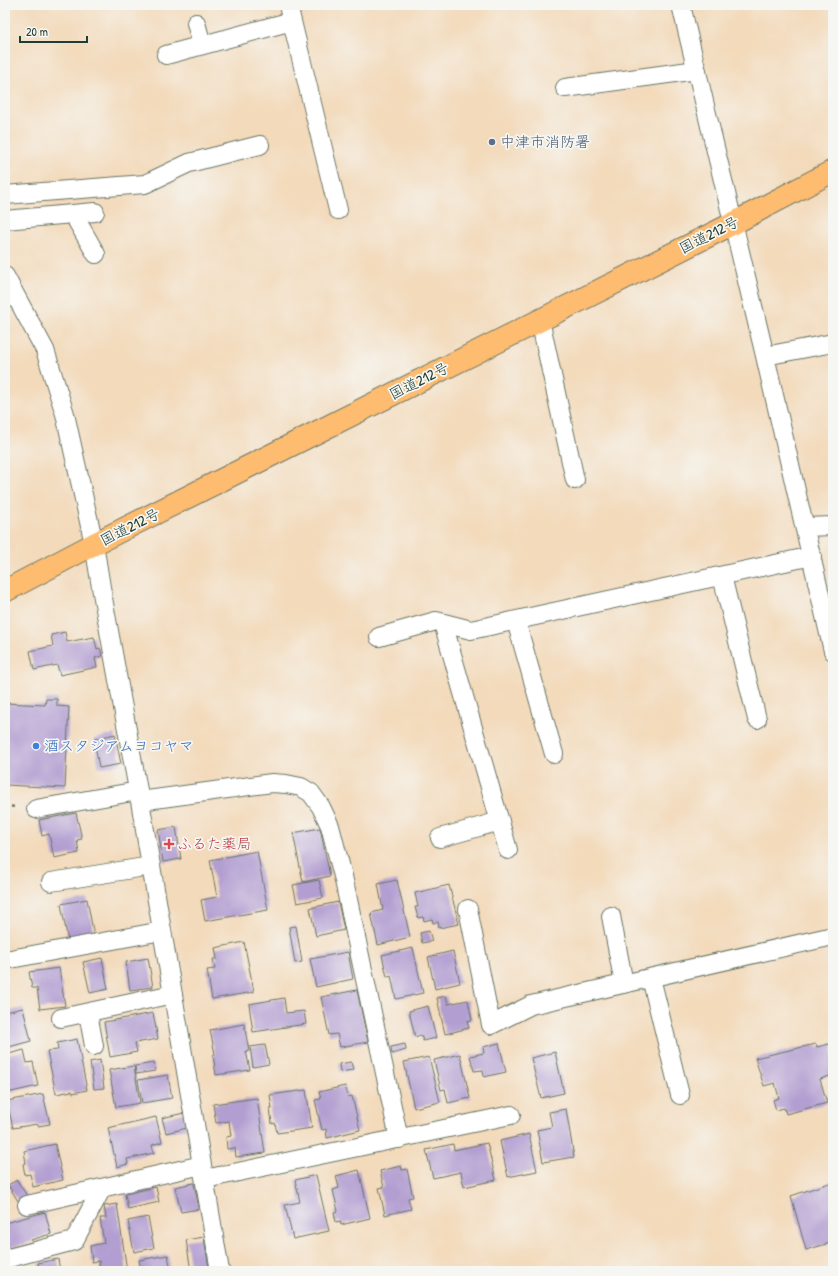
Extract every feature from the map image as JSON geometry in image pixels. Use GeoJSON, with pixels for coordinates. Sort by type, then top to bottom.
{"type":"FeatureCollection","features":[{"type":"Feature","properties":{"kind":"highway","name":"国道212号"},"geometry":{"type":"LineString","coordinates":[[5,591],[94,544],[734,223],[833,171]]}},
{"type":"Feature","properties":{"kind":"street"},"geometry":{"type":"LineString","coordinates":[[681,5],[734,223],[833,651]]}},
{"type":"Feature","properties":{"kind":"street"},"geometry":{"type":"LineString","coordinates":[[166,55],[202,45],[290,13],[338,210]]}},
{"type":"Feature","properties":{"kind":"street"},"geometry":{"type":"LineString","coordinates":[[196,23],[202,45]]}},
{"type":"Feature","properties":{"kind":"street"},"geometry":{"type":"LineString","coordinates":[[565,88],[696,70]]}},
{"type":"Feature","properties":{"kind":"street"},"geometry":{"type":"LineString","coordinates":[[5,195],[145,184],[189,163],[260,145]]}},
{"type":"Feature","properties":{"kind":"street"},"geometry":{"type":"LineString","coordinates":[[5,220],[95,212]]}},
{"type":"Feature","properties":{"kind":"street"},"geometry":{"type":"LineString","coordinates":[[73,214],[96,254]]}},
{"type":"Feature","properties":{"kind":"street"},"geometry":{"type":"LineString","coordinates":[[5,276],[45,350],[65,414],[94,544],[139,796],[220,1271]]}},
{"type":"Feature","properties":{"kind":"street"},"geometry":{"type":"LineString","coordinates":[[540,320],[575,480]]}},
{"type":"Feature","properties":{"kind":"street"},"geometry":{"type":"LineString","coordinates":[[765,356],[833,343]]}},
{"type":"Feature","properties":{"kind":"street"},"geometry":{"type":"LineString","coordinates":[[805,527],[833,526]]}},
{"type":"Feature","properties":{"kind":"street"},"geometry":{"type":"LineString","coordinates":[[379,637],[436,621],[471,630],[812,556]]}},
{"type":"Feature","properties":{"kind":"street"},"geometry":{"type":"LineString","coordinates":[[722,576],[758,719]]}},
{"type":"Feature","properties":{"kind":"street"},"geometry":{"type":"LineString","coordinates":[[516,621],[554,754]]}},
{"type":"Feature","properties":{"kind":"street"},"geometry":{"type":"LineString","coordinates":[[443,623],[508,850]]}},
{"type":"Feature","properties":{"kind":"street"},"geometry":{"type":"LineString","coordinates":[[36,808],[272,783],[301,787],[312,793],[330,826],[343,876],[399,1139]]}},
{"type":"Feature","properties":{"kind":"street"},"geometry":{"type":"LineString","coordinates":[[440,838],[500,821]]}},
{"type":"Feature","properties":{"kind":"street"},"geometry":{"type":"LineString","coordinates":[[51,882],[151,866]]}},
{"type":"Feature","properties":{"kind":"street"},"geometry":{"type":"LineString","coordinates":[[468,909],[491,1025],[531,1005],[833,936]]}},
{"type":"Feature","properties":{"kind":"street"},"geometry":{"type":"LineString","coordinates":[[611,916],[624,984]]}},
{"type":"Feature","properties":{"kind":"street"},"geometry":{"type":"LineString","coordinates":[[5,960],[162,931]]}},
{"type":"Feature","properties":{"kind":"street"},"geometry":{"type":"LineString","coordinates":[[651,978],[680,1095]]}},
{"type":"Feature","properties":{"kind":"street"},"geometry":{"type":"LineString","coordinates":[[61,1018],[173,994]]}},
{"type":"Feature","properties":{"kind":"street"},"geometry":{"type":"LineString","coordinates":[[88,1013],[94,1046]]}},
{"type":"Feature","properties":{"kind":"street"},"geometry":{"type":"LineString","coordinates":[[27,1205],[102,1188],[399,1139],[511,1115]]}},
{"type":"Feature","properties":{"kind":"street"},"geometry":{"type":"LineString","coordinates":[[5,1259],[74,1241],[102,1188]]}},
{"type":"Feature","properties":{"kind":"building"},"geometry":{"type":"Polygon","coordinates":[[[65,632],[67,642],[94,637],[97,649],[100,648],[102,656],[95,658],[97,667],[60,675],[57,665],[34,670],[30,651],[53,646],[51,635],[65,632]]]}},
{"type":"Feature","properties":{"kind":"building","name":"酒スタジアムヨコヤマ"},"geometry":{"type":"Polygon","coordinates":[[[46,699],[57,699],[57,706],[69,707],[65,788],[5,785],[5,703],[45,705],[46,699]]]}},
{"type":"Feature","properties":{"kind":"building"},"geometry":{"type":"Polygon","coordinates":[[[115,734],[121,764],[99,768],[94,739],[115,734]]]}},
{"type":"Feature","properties":{"kind":"building"},"geometry":{"type":"Polygon","coordinates":[[[76,813],[82,839],[77,840],[79,853],[54,858],[49,834],[42,836],[39,820],[76,813]]]}},
{"type":"Feature","properties":{"kind":"building","name":"ふるた薬局"},"geometry":{"type":"Polygon","coordinates":[[[176,827],[181,859],[163,862],[158,830],[176,827]]]}},
{"type":"Feature","properties":{"kind":"building"},"geometry":{"type":"Polygon","coordinates":[[[320,828],[330,876],[303,882],[293,833],[320,828]]]}},
{"type":"Feature","properties":{"kind":"building"},"geometry":{"type":"Polygon","coordinates":[[[257,851],[268,910],[205,921],[201,900],[217,897],[210,860],[257,851]]]}},
{"type":"Feature","properties":{"kind":"building"},"geometry":{"type":"Polygon","coordinates":[[[319,880],[323,898],[297,903],[293,885],[319,880]]]}},
{"type":"Feature","properties":{"kind":"building"},"geometry":{"type":"Polygon","coordinates":[[[397,880],[410,937],[378,945],[371,913],[383,910],[378,884],[397,880]]]}},
{"type":"Feature","properties":{"kind":"building"},"geometry":{"type":"Polygon","coordinates":[[[449,885],[459,924],[439,928],[438,922],[433,923],[432,919],[424,921],[423,917],[418,918],[415,907],[418,907],[415,893],[449,885]]]}},
{"type":"Feature","properties":{"kind":"building"},"geometry":{"type":"Polygon","coordinates":[[[87,899],[94,936],[68,941],[61,904],[87,899]]]}},
{"type":"Feature","properties":{"kind":"building"},"geometry":{"type":"Polygon","coordinates":[[[338,902],[344,930],[316,936],[310,908],[338,902]]]}},
{"type":"Feature","properties":{"kind":"building"},"geometry":{"type":"Polygon","coordinates":[[[296,926],[302,962],[295,963],[289,927],[296,926]]]}},
{"type":"Feature","properties":{"kind":"building"},"geometry":{"type":"Polygon","coordinates":[[[429,931],[432,941],[422,943],[420,933],[429,931]]]}},
{"type":"Feature","properties":{"kind":"building"},"geometry":{"type":"Polygon","coordinates":[[[244,942],[254,992],[212,999],[207,970],[215,969],[213,959],[217,959],[215,948],[244,942]]]}},
{"type":"Feature","properties":{"kind":"building"},"geometry":{"type":"Polygon","coordinates":[[[413,948],[423,993],[396,999],[391,976],[387,977],[382,955],[413,948]]]}},
{"type":"Feature","properties":{"kind":"building"},"geometry":{"type":"Polygon","coordinates":[[[453,951],[460,983],[435,989],[428,957],[453,951]]]}},
{"type":"Feature","properties":{"kind":"building"},"geometry":{"type":"Polygon","coordinates":[[[348,952],[353,979],[316,987],[310,959],[348,952]]]}},
{"type":"Feature","properties":{"kind":"building"},"geometry":{"type":"Polygon","coordinates":[[[102,958],[108,989],[90,993],[83,962],[102,958]]]}},
{"type":"Feature","properties":{"kind":"building"},"geometry":{"type":"Polygon","coordinates":[[[148,958],[153,987],[130,990],[126,962],[148,958]]]}},
{"type":"Feature","properties":{"kind":"building"},"geometry":{"type":"Polygon","coordinates":[[[59,968],[65,1006],[40,1009],[37,988],[32,988],[29,972],[59,968]]]}},
{"type":"Feature","properties":{"kind":"building"},"geometry":{"type":"Polygon","coordinates":[[[357,990],[368,1042],[340,1047],[337,1034],[329,1035],[321,997],[357,990]]]}},
{"type":"Feature","properties":{"kind":"building"},"geometry":{"type":"Polygon","coordinates":[[[446,996],[448,1004],[468,1000],[472,1020],[467,1021],[469,1028],[445,1034],[437,998],[446,996]]]}},
{"type":"Feature","properties":{"kind":"building"},"geometry":{"type":"Polygon","coordinates":[[[284,998],[286,1013],[304,1011],[306,1024],[253,1032],[249,1004],[284,998]]]}},
{"type":"Feature","properties":{"kind":"building"},"geometry":{"type":"Polygon","coordinates":[[[428,1006],[436,1038],[423,1041],[421,1035],[415,1037],[409,1011],[428,1006]]]}},
{"type":"Feature","properties":{"kind":"building"},"geometry":{"type":"Polygon","coordinates":[[[23,1008],[31,1041],[5,1048],[5,1012],[23,1008]]]}},
{"type":"Feature","properties":{"kind":"building"},"geometry":{"type":"Polygon","coordinates":[[[153,1013],[158,1039],[135,1043],[137,1052],[110,1057],[104,1022],[153,1013]]]}},
{"type":"Feature","properties":{"kind":"building"},"geometry":{"type":"Polygon","coordinates":[[[244,1024],[249,1051],[246,1051],[250,1070],[216,1075],[213,1055],[215,1054],[210,1030],[244,1024]]]}},
{"type":"Feature","properties":{"kind":"building"},"geometry":{"type":"Polygon","coordinates":[[[77,1039],[87,1090],[56,1094],[47,1051],[58,1050],[57,1043],[77,1039]]]}},
{"type":"Feature","properties":{"kind":"building"},"geometry":{"type":"Polygon","coordinates":[[[499,1043],[506,1072],[484,1077],[483,1070],[474,1071],[470,1056],[484,1053],[483,1047],[499,1043]]]}},
{"type":"Feature","properties":{"kind":"building"},"geometry":{"type":"Polygon","coordinates":[[[833,1043],[833,1075],[820,1079],[827,1103],[786,1114],[784,1108],[776,1110],[773,1100],[779,1098],[775,1083],[764,1086],[755,1058],[816,1044],[817,1047],[833,1043]]]}},
{"type":"Feature","properties":{"kind":"building"},"geometry":{"type":"Polygon","coordinates":[[[405,1044],[406,1050],[392,1054],[391,1047],[405,1044]]]}},
{"type":"Feature","properties":{"kind":"building"},"geometry":{"type":"Polygon","coordinates":[[[265,1045],[269,1064],[253,1067],[250,1047],[265,1045]]]}},
{"type":"Feature","properties":{"kind":"building"},"geometry":{"type":"Polygon","coordinates":[[[24,1050],[27,1063],[33,1062],[38,1086],[7,1093],[5,1086],[5,1068],[7,1068],[5,1055],[24,1050]]]}},
{"type":"Feature","properties":{"kind":"building"},"geometry":{"type":"Polygon","coordinates":[[[555,1052],[564,1093],[541,1098],[531,1058],[555,1052]]]}},
{"type":"Feature","properties":{"kind":"building"},"geometry":{"type":"Polygon","coordinates":[[[460,1054],[470,1098],[448,1103],[445,1089],[441,1090],[434,1060],[460,1054]]]}},
{"type":"Feature","properties":{"kind":"building"},"geometry":{"type":"Polygon","coordinates":[[[429,1057],[440,1102],[414,1108],[404,1062],[429,1057]]]}},
{"type":"Feature","properties":{"kind":"building"},"geometry":{"type":"Polygon","coordinates":[[[100,1060],[104,1088],[94,1089],[90,1062],[100,1060]]]}},
{"type":"Feature","properties":{"kind":"building"},"geometry":{"type":"Polygon","coordinates":[[[351,1062],[353,1070],[340,1072],[339,1064],[351,1062]]]}},
{"type":"Feature","properties":{"kind":"building"},"geometry":{"type":"Polygon","coordinates":[[[154,1063],[155,1071],[136,1074],[135,1066],[154,1063]]]}},
{"type":"Feature","properties":{"kind":"building"},"geometry":{"type":"Polygon","coordinates":[[[134,1066],[140,1103],[116,1107],[109,1070],[134,1066]]]}},
{"type":"Feature","properties":{"kind":"building"},"geometry":{"type":"Polygon","coordinates":[[[168,1075],[172,1098],[142,1103],[138,1080],[168,1075]]]}},
{"type":"Feature","properties":{"kind":"building"},"geometry":{"type":"Polygon","coordinates":[[[345,1086],[348,1097],[352,1096],[360,1130],[327,1138],[326,1129],[322,1130],[315,1100],[321,1099],[319,1092],[345,1086]]]}},
{"type":"Feature","properties":{"kind":"building"},"geometry":{"type":"Polygon","coordinates":[[[306,1090],[312,1128],[277,1133],[275,1123],[272,1124],[270,1095],[306,1090]]]}},
{"type":"Feature","properties":{"kind":"building"},"geometry":{"type":"Polygon","coordinates":[[[43,1094],[50,1124],[38,1126],[37,1124],[13,1128],[7,1101],[43,1094]]]}},
{"type":"Feature","properties":{"kind":"building"},"geometry":{"type":"Polygon","coordinates":[[[257,1098],[265,1153],[236,1157],[235,1148],[227,1149],[226,1137],[231,1136],[229,1121],[216,1123],[213,1104],[257,1098]]]}},
{"type":"Feature","properties":{"kind":"building"},"geometry":{"type":"Polygon","coordinates":[[[566,1109],[574,1157],[543,1162],[537,1130],[552,1127],[549,1112],[566,1109]]]}},
{"type":"Feature","properties":{"kind":"building"},"geometry":{"type":"Polygon","coordinates":[[[184,1113],[187,1128],[166,1133],[162,1118],[184,1113]]]}},
{"type":"Feature","properties":{"kind":"building"},"geometry":{"type":"Polygon","coordinates":[[[156,1117],[162,1142],[152,1145],[154,1153],[127,1159],[128,1164],[117,1167],[108,1128],[156,1117]]]}},
{"type":"Feature","properties":{"kind":"building"},"geometry":{"type":"Polygon","coordinates":[[[529,1134],[537,1171],[508,1177],[500,1141],[529,1134]]]}},
{"type":"Feature","properties":{"kind":"building"},"geometry":{"type":"Polygon","coordinates":[[[487,1143],[496,1180],[464,1187],[461,1172],[433,1178],[426,1150],[453,1144],[454,1150],[487,1143]]]}},
{"type":"Feature","properties":{"kind":"building"},"geometry":{"type":"Polygon","coordinates":[[[55,1144],[63,1180],[33,1187],[30,1174],[25,1175],[23,1164],[26,1163],[24,1151],[55,1144]]]}},
{"type":"Feature","properties":{"kind":"building"},"geometry":{"type":"Polygon","coordinates":[[[401,1166],[402,1170],[407,1169],[413,1197],[408,1198],[411,1209],[385,1215],[379,1188],[384,1187],[380,1171],[401,1166]]]}},
{"type":"Feature","properties":{"kind":"building"},"geometry":{"type":"Polygon","coordinates":[[[359,1170],[370,1218],[341,1225],[340,1221],[336,1222],[334,1212],[338,1211],[333,1190],[339,1188],[336,1176],[359,1170]]]}},
{"type":"Feature","properties":{"kind":"building"},"geometry":{"type":"Polygon","coordinates":[[[316,1175],[329,1231],[293,1239],[285,1205],[300,1202],[295,1180],[316,1175]]]}},
{"type":"Feature","properties":{"kind":"building"},"geometry":{"type":"Polygon","coordinates":[[[17,1180],[27,1196],[18,1201],[8,1185],[17,1180]]]}},
{"type":"Feature","properties":{"kind":"building"},"geometry":{"type":"Polygon","coordinates":[[[832,1182],[833,1242],[806,1250],[791,1196],[832,1182]]]}},
{"type":"Feature","properties":{"kind":"building"},"geometry":{"type":"Polygon","coordinates":[[[194,1183],[199,1209],[181,1212],[175,1187],[194,1183]]]}},
{"type":"Feature","properties":{"kind":"building"},"geometry":{"type":"Polygon","coordinates":[[[156,1187],[159,1202],[128,1209],[125,1194],[156,1187]]]}},
{"type":"Feature","properties":{"kind":"building"},"geometry":{"type":"Polygon","coordinates":[[[117,1204],[127,1271],[100,1271],[99,1261],[92,1262],[90,1246],[104,1243],[100,1218],[106,1218],[104,1206],[117,1204]]]}},
{"type":"Feature","properties":{"kind":"building"},"geometry":{"type":"Polygon","coordinates":[[[45,1212],[51,1234],[31,1240],[32,1242],[5,1249],[5,1223],[45,1212]]]}},
{"type":"Feature","properties":{"kind":"building"},"geometry":{"type":"Polygon","coordinates":[[[148,1217],[154,1248],[134,1252],[128,1221],[148,1217]]]}},
{"type":"Feature","properties":{"kind":"building"},"geometry":{"type":"Polygon","coordinates":[[[204,1237],[209,1268],[191,1271],[186,1240],[204,1237]]]}},
{"type":"Feature","properties":{"kind":"building"},"geometry":{"type":"Polygon","coordinates":[[[168,1255],[171,1271],[141,1271],[139,1260],[168,1255]]]}},
{"type":"Feature","properties":{"kind":"building"},"geometry":{"type":"Polygon","coordinates":[[[58,1259],[60,1271],[40,1271],[38,1263],[58,1259]]]}},
{"type":"Feature","properties":{"kind":"place","name":"中津市消防署"},"geometry":{"type":"Point","coordinates":[492,142]}},
{"type":"Feature","properties":{"kind":"place","name":"酒スタジアムヨコヤマ"},"geometry":{"type":"Point","coordinates":[36,746]}},
{"type":"Feature","properties":{"kind":"place","name":"ふるた薬局"},"geometry":{"type":"Point","coordinates":[169,844]}}]}
